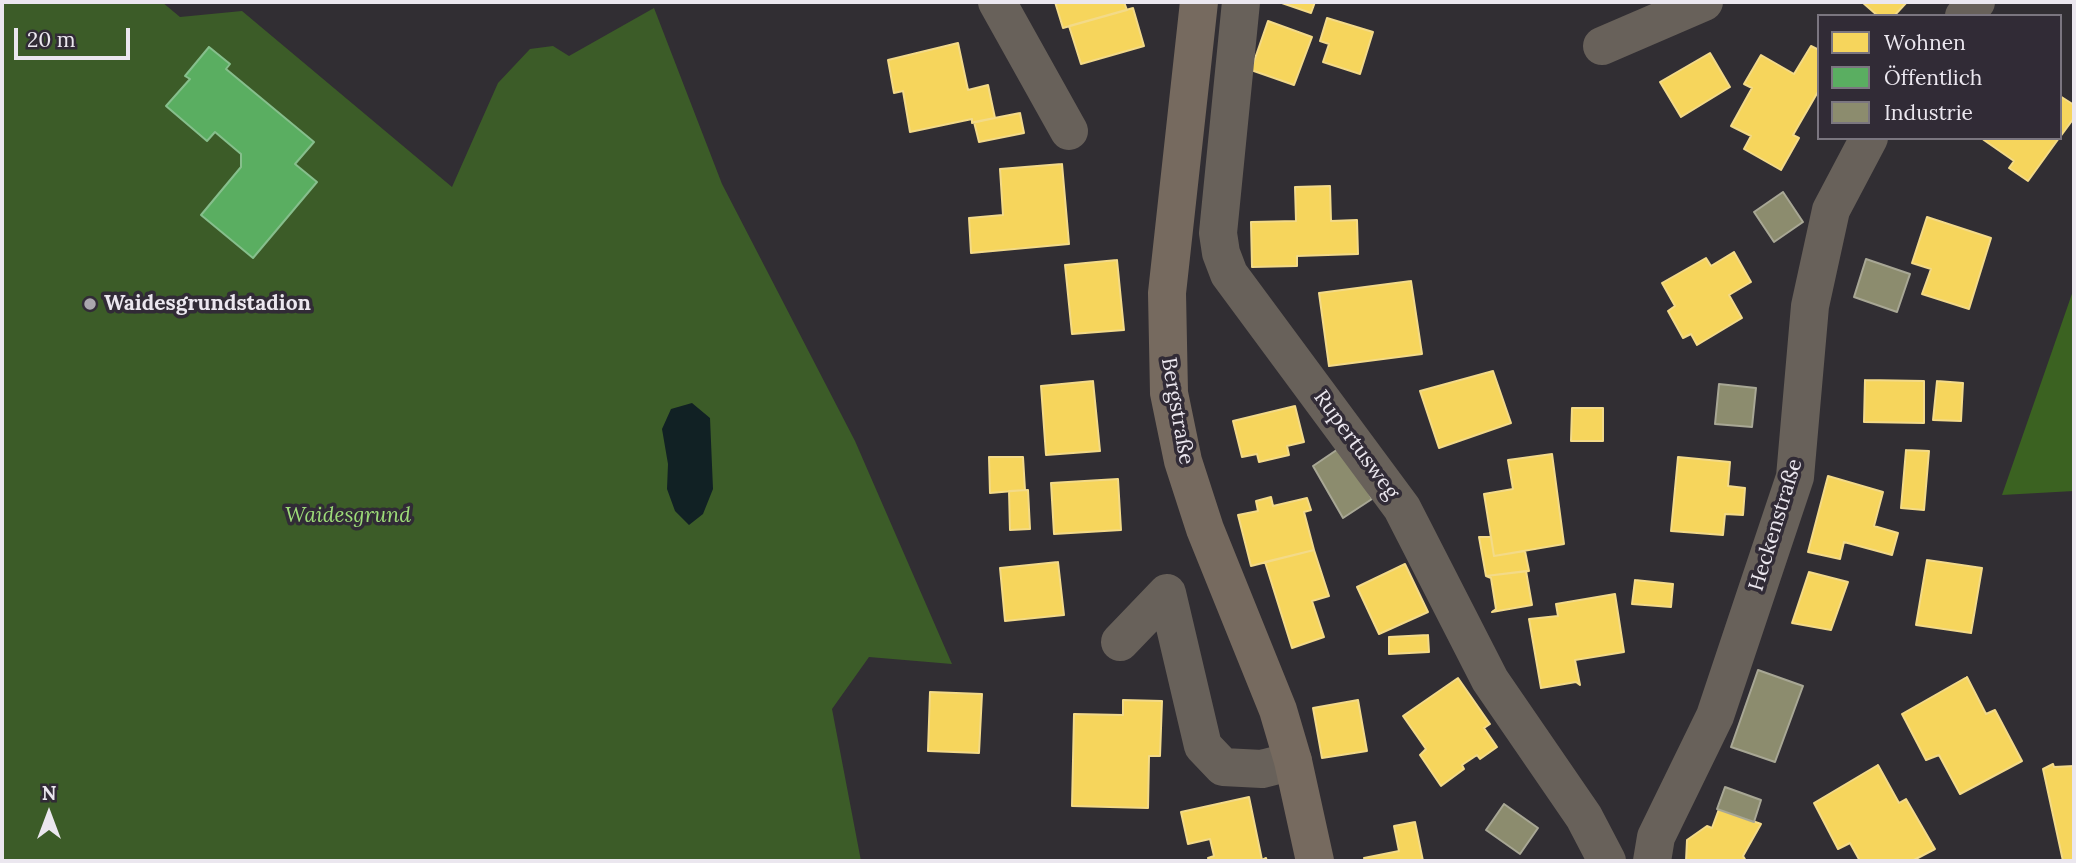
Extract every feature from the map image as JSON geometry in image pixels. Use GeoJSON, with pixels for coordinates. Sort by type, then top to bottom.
{"type":"FeatureCollection","features":[{"type":"Feature","properties":{"kind":"main road","name":"Bergstraße"},"geometry":{"type":"LineString","coordinates":[[1199,2],[1167,293],[1169,393],[1183,461],[1205,529],[1278,710],[1293,761],[1315,861]]}},
{"type":"Feature","properties":{"kind":"street"},"geometry":{"type":"LineString","coordinates":[[997,2],[1069,131]]}},
{"type":"Feature","properties":{"kind":"street","name":"Rupertusweg"},"geometry":{"type":"LineString","coordinates":[[1241,2],[1218,233],[1221,253],[1229,274],[1402,508],[1490,680],[1584,817],[1607,861]]}},
{"type":"Feature","properties":{"kind":"street"},"geometry":{"type":"LineString","coordinates":[[1602,46],[1704,2]]}},
{"type":"Feature","properties":{"kind":"street","name":"Heckenstraße"},"geometry":{"type":"LineString","coordinates":[[1652,861],[1656,837],[1715,716],[1795,477],[1810,306],[1831,210],[1868,140]]}},
{"type":"Feature","properties":{"kind":"street"},"geometry":{"type":"LineString","coordinates":[[1121,642],[1167,593],[1203,746],[1223,767],[1262,769],[1293,761]]}},
{"type":"Feature","properties":{"kind":"green space","name":"Waidesgrund"},"geometry":{"type":"Polygon","coordinates":[[[2,2],[162,2],[180,17],[242,11],[452,187],[498,83],[530,49],[553,46],[569,56],[654,8],[722,184],[855,441],[952,664],[869,657],[832,709],[861,861],[2,861],[2,2]]]}},
{"type":"Feature","properties":{"kind":"green space"},"geometry":{"type":"Polygon","coordinates":[[[2074,288],[2074,491],[2002,495],[2074,288]]]}},
{"type":"Feature","properties":{"kind":"shaded area"},"geometry":{"type":"Polygon","coordinates":[[[692,403],[710,418],[713,489],[703,514],[689,525],[675,511],[667,489],[668,464],[662,429],[671,409],[692,403]]]}},
{"type":"Feature","properties":{"kind":"building: Wohnen"},"geometry":{"type":"Polygon","coordinates":[[[1055,2],[1124,2],[1127,10],[1063,28],[1055,2]]]}},
{"type":"Feature","properties":{"kind":"building: Wohnen"},"geometry":{"type":"Polygon","coordinates":[[[1279,2],[1315,2],[1311,13],[1279,2]]]}},
{"type":"Feature","properties":{"kind":"building: Wohnen"},"geometry":{"type":"Polygon","coordinates":[[[1862,2],[1907,2],[1896,14],[1876,14],[1862,2]]]}},
{"type":"Feature","properties":{"kind":"building: Wohnen"},"geometry":{"type":"Polygon","coordinates":[[[1133,8],[1144,46],[1081,64],[1069,26],[1133,8]]]}},
{"type":"Feature","properties":{"kind":"building: Wohnen"},"geometry":{"type":"Polygon","coordinates":[[[1327,18],[1373,32],[1360,74],[1323,62],[1329,44],[1320,41],[1327,18]]]}},
{"type":"Feature","properties":{"kind":"building: Wohnen"},"geometry":{"type":"Polygon","coordinates":[[[1268,21],[1312,37],[1294,85],[1251,70],[1268,21]]]}},
{"type":"Feature","properties":{"kind":"building: Wohnen"},"geometry":{"type":"Polygon","coordinates":[[[958,43],[968,90],[988,85],[995,118],[972,123],[972,119],[910,132],[903,91],[894,93],[888,60],[958,43]]]}},
{"type":"Feature","properties":{"kind":"building: Wohnen"},"geometry":{"type":"Polygon","coordinates":[[[1811,46],[1817,49],[1817,93],[1793,135],[1799,138],[1781,170],[1744,149],[1751,136],[1731,126],[1752,88],[1744,84],[1761,55],[1794,74],[1811,46]]]}},
{"type":"Feature","properties":{"kind":"building: Wohnen"},"geometry":{"type":"Polygon","coordinates":[[[1710,53],[1730,87],[1681,117],[1660,82],[1710,53]]]}},
{"type":"Feature","properties":{"kind":"building: Wohnen"},"geometry":{"type":"Polygon","coordinates":[[[2062,97],[2074,105],[2074,118],[2062,134],[2062,97]]]}},
{"type":"Feature","properties":{"kind":"building: Wohnen"},"geometry":{"type":"Polygon","coordinates":[[[1020,113],[1024,133],[979,142],[974,122],[1020,113]]]}},
{"type":"Feature","properties":{"kind":"building: Wohnen"},"geometry":{"type":"Polygon","coordinates":[[[1984,140],[2058,140],[2028,181],[2009,168],[2014,161],[1984,140]]]}},
{"type":"Feature","properties":{"kind":"building: Wohnen"},"geometry":{"type":"Polygon","coordinates":[[[1062,164],[1069,244],[971,253],[969,218],[1003,215],[1000,169],[1062,164]]]}},
{"type":"Feature","properties":{"kind":"building: Wohnen"},"geometry":{"type":"Polygon","coordinates":[[[1330,186],[1331,221],[1357,220],[1358,254],[1297,256],[1297,266],[1252,267],[1251,222],[1296,221],[1295,187],[1330,186]]]}},
{"type":"Feature","properties":{"kind":"building: Wohnen"},"geometry":{"type":"Polygon","coordinates":[[[1927,217],[1991,238],[1969,309],[1922,294],[1931,269],[1912,263],[1927,217]]]}},
{"type":"Feature","properties":{"kind":"building: Wohnen"},"geometry":{"type":"Polygon","coordinates":[[[1734,252],[1751,282],[1729,295],[1742,318],[1697,345],[1691,334],[1683,338],[1668,311],[1675,306],[1662,283],[1706,258],[1711,266],[1734,252]]]}},
{"type":"Feature","properties":{"kind":"building: Wohnen"},"geometry":{"type":"Polygon","coordinates":[[[1117,260],[1124,330],[1072,334],[1065,265],[1117,260]]]}},
{"type":"Feature","properties":{"kind":"building: Wohnen"},"geometry":{"type":"Polygon","coordinates":[[[1411,281],[1422,354],[1329,366],[1319,293],[1411,281]]]}},
{"type":"Feature","properties":{"kind":"building: Wohnen"},"geometry":{"type":"Polygon","coordinates":[[[1493,371],[1511,423],[1439,448],[1420,391],[1493,371]]]}},
{"type":"Feature","properties":{"kind":"building: Wohnen"},"geometry":{"type":"Polygon","coordinates":[[[1865,380],[1924,381],[1924,423],[1864,422],[1865,380]]]}},
{"type":"Feature","properties":{"kind":"building: Wohnen"},"geometry":{"type":"Polygon","coordinates":[[[1093,381],[1100,451],[1046,455],[1041,386],[1093,381]]]}},
{"type":"Feature","properties":{"kind":"building: Wohnen"},"geometry":{"type":"Polygon","coordinates":[[[1937,381],[1963,383],[1961,421],[1933,420],[1937,381]]]}},
{"type":"Feature","properties":{"kind":"building: Wohnen"},"geometry":{"type":"Polygon","coordinates":[[[1295,406],[1304,442],[1287,446],[1289,455],[1259,462],[1257,454],[1242,457],[1233,421],[1295,406]]]}},
{"type":"Feature","properties":{"kind":"building: Wohnen"},"geometry":{"type":"Polygon","coordinates":[[[1572,408],[1603,408],[1603,441],[1571,441],[1572,408]]]}},
{"type":"Feature","properties":{"kind":"building: Wohnen"},"geometry":{"type":"Polygon","coordinates":[[[1906,450],[1929,451],[1924,510],[1901,508],[1906,450]]]}},
{"type":"Feature","properties":{"kind":"building: Wohnen"},"geometry":{"type":"Polygon","coordinates":[[[1552,454],[1564,544],[1494,556],[1484,494],[1513,489],[1508,460],[1552,454]]]}},
{"type":"Feature","properties":{"kind":"building: Wohnen"},"geometry":{"type":"Polygon","coordinates":[[[989,457],[1023,457],[1025,490],[990,493],[989,457]]]}},
{"type":"Feature","properties":{"kind":"building: Wohnen"},"geometry":{"type":"Polygon","coordinates":[[[1678,457],[1730,462],[1728,486],[1745,488],[1743,515],[1725,514],[1723,535],[1671,531],[1678,457]]]}},
{"type":"Feature","properties":{"kind":"building: Wohnen"},"geometry":{"type":"Polygon","coordinates":[[[1828,476],[1883,492],[1874,526],[1898,533],[1892,555],[1844,542],[1840,559],[1808,552],[1828,476]]]}},
{"type":"Feature","properties":{"kind":"building: Wohnen"},"geometry":{"type":"Polygon","coordinates":[[[1118,479],[1121,530],[1054,534],[1051,483],[1118,479]]]}},
{"type":"Feature","properties":{"kind":"building: Wohnen"},"geometry":{"type":"Polygon","coordinates":[[[1028,490],[1030,529],[1010,530],[1009,491],[1028,490]]]}},
{"type":"Feature","properties":{"kind":"building: Wohnen"},"geometry":{"type":"Polygon","coordinates":[[[1271,497],[1273,506],[1307,498],[1311,510],[1304,512],[1314,550],[1251,566],[1238,515],[1258,511],[1256,501],[1271,497]]]}},
{"type":"Feature","properties":{"kind":"building: Wohnen"},"geometry":{"type":"Polygon","coordinates":[[[1479,537],[1491,537],[1494,556],[1525,551],[1529,571],[1486,576],[1479,537]]]}},
{"type":"Feature","properties":{"kind":"building: Wohnen"},"geometry":{"type":"Polygon","coordinates":[[[1314,550],[1329,596],[1312,601],[1324,637],[1292,648],[1265,562],[1314,550]]]}},
{"type":"Feature","properties":{"kind":"building: Wohnen"},"geometry":{"type":"Polygon","coordinates":[[[1927,560],[1982,568],[1971,633],[1916,625],[1927,560]]]}},
{"type":"Feature","properties":{"kind":"building: Wohnen"},"geometry":{"type":"Polygon","coordinates":[[[1058,562],[1064,615],[1005,621],[1000,568],[1058,562]]]}},
{"type":"Feature","properties":{"kind":"building: Wohnen"},"geometry":{"type":"Polygon","coordinates":[[[1405,564],[1428,612],[1379,634],[1357,587],[1405,564]]]}},
{"type":"Feature","properties":{"kind":"building: Wohnen"},"geometry":{"type":"Polygon","coordinates":[[[1526,571],[1532,605],[1492,612],[1496,609],[1491,578],[1486,576],[1526,571]]]}},
{"type":"Feature","properties":{"kind":"building: Wohnen"},"geometry":{"type":"Polygon","coordinates":[[[1809,572],[1848,582],[1831,630],[1792,623],[1809,572]]]}},
{"type":"Feature","properties":{"kind":"building: Wohnen"},"geometry":{"type":"Polygon","coordinates":[[[1635,580],[1673,584],[1671,607],[1632,604],[1635,580]]]}},
{"type":"Feature","properties":{"kind":"building: Wohnen"},"geometry":{"type":"Polygon","coordinates":[[[1615,594],[1624,652],[1575,660],[1580,685],[1576,682],[1541,688],[1529,619],[1558,616],[1556,604],[1615,594]]]}},
{"type":"Feature","properties":{"kind":"building: Wohnen"},"geometry":{"type":"Polygon","coordinates":[[[1428,635],[1429,652],[1389,654],[1389,637],[1428,635]]]}},
{"type":"Feature","properties":{"kind":"building: Wohnen"},"geometry":{"type":"Polygon","coordinates":[[[1967,677],[1986,714],[1995,710],[2022,761],[1960,794],[1939,755],[1926,760],[1902,714],[1967,677]]]}},
{"type":"Feature","properties":{"kind":"building: Wohnen"},"geometry":{"type":"Polygon","coordinates":[[[1458,678],[1490,724],[1484,728],[1497,747],[1480,759],[1477,755],[1462,765],[1464,769],[1441,786],[1420,755],[1426,749],[1403,716],[1458,678]]]}},
{"type":"Feature","properties":{"kind":"building: Wohnen"},"geometry":{"type":"Polygon","coordinates":[[[930,692],[982,694],[979,753],[928,751],[930,692]]]}},
{"type":"Feature","properties":{"kind":"building: Wohnen"},"geometry":{"type":"Polygon","coordinates":[[[1123,700],[1162,701],[1160,756],[1149,756],[1148,808],[1072,806],[1074,714],[1123,715],[1123,700]]]}},
{"type":"Feature","properties":{"kind":"building: Wohnen"},"geometry":{"type":"Polygon","coordinates":[[[1358,700],[1367,751],[1322,758],[1313,708],[1358,700]]]}},
{"type":"Feature","properties":{"kind":"building: Wohnen"},"geometry":{"type":"Polygon","coordinates":[[[2053,764],[2054,767],[2074,766],[2074,861],[2063,861],[2043,769],[2053,764]]]}},
{"type":"Feature","properties":{"kind":"building: Wohnen"},"geometry":{"type":"Polygon","coordinates":[[[1878,765],[1899,803],[1906,799],[1935,849],[1912,861],[1860,861],[1850,843],[1838,849],[1814,803],[1878,765]]]}},
{"type":"Feature","properties":{"kind":"building: Wohnen"},"geometry":{"type":"Polygon","coordinates":[[[1249,797],[1262,860],[1266,858],[1267,861],[1209,861],[1208,858],[1214,856],[1210,839],[1188,844],[1181,812],[1249,797]]]}},
{"type":"Feature","properties":{"kind":"building: Wohnen"},"geometry":{"type":"Polygon","coordinates":[[[1719,809],[1761,824],[1743,856],[1746,861],[1686,861],[1687,840],[1707,826],[1712,828],[1719,809]]]}},
{"type":"Feature","properties":{"kind":"building: Wohnen"},"geometry":{"type":"Polygon","coordinates":[[[1415,822],[1423,861],[1365,861],[1364,858],[1399,851],[1394,826],[1415,822]]]}},
{"type":"Feature","properties":{"kind":"building: Öffentlich"},"geometry":{"type":"Polygon","coordinates":[[[209,47],[230,64],[226,69],[314,142],[295,164],[317,182],[253,258],[201,215],[241,167],[241,154],[215,132],[207,141],[166,106],[190,79],[185,76],[209,47]]]}},
{"type":"Feature","properties":{"kind":"building: Industrie"},"geometry":{"type":"Polygon","coordinates":[[[1783,192],[1803,222],[1774,242],[1754,212],[1783,192]]]}},
{"type":"Feature","properties":{"kind":"building: Industrie"},"geometry":{"type":"Polygon","coordinates":[[[1866,259],[1910,274],[1897,312],[1854,297],[1866,259]]]}},
{"type":"Feature","properties":{"kind":"building: Industrie"},"geometry":{"type":"Polygon","coordinates":[[[1719,384],[1756,388],[1752,427],[1715,424],[1719,384]]]}},
{"type":"Feature","properties":{"kind":"building: Industrie"},"geometry":{"type":"Polygon","coordinates":[[[1344,445],[1372,499],[1343,518],[1313,466],[1344,445]]]}},
{"type":"Feature","properties":{"kind":"building: Industrie"},"geometry":{"type":"Polygon","coordinates":[[[1758,670],[1803,686],[1775,762],[1731,747],[1758,670]]]}},
{"type":"Feature","properties":{"kind":"building: Industrie"},"geometry":{"type":"Polygon","coordinates":[[[1725,787],[1761,800],[1754,822],[1717,809],[1725,787]]]}},
{"type":"Feature","properties":{"kind":"building: Industrie"},"geometry":{"type":"Polygon","coordinates":[[[1504,804],[1538,828],[1520,854],[1486,830],[1504,804]]]}},
{"type":"Feature","properties":{"kind":"place","name":"Waidesgrundstadion"},"geometry":{"type":"Point","coordinates":[90,304]}}]}
